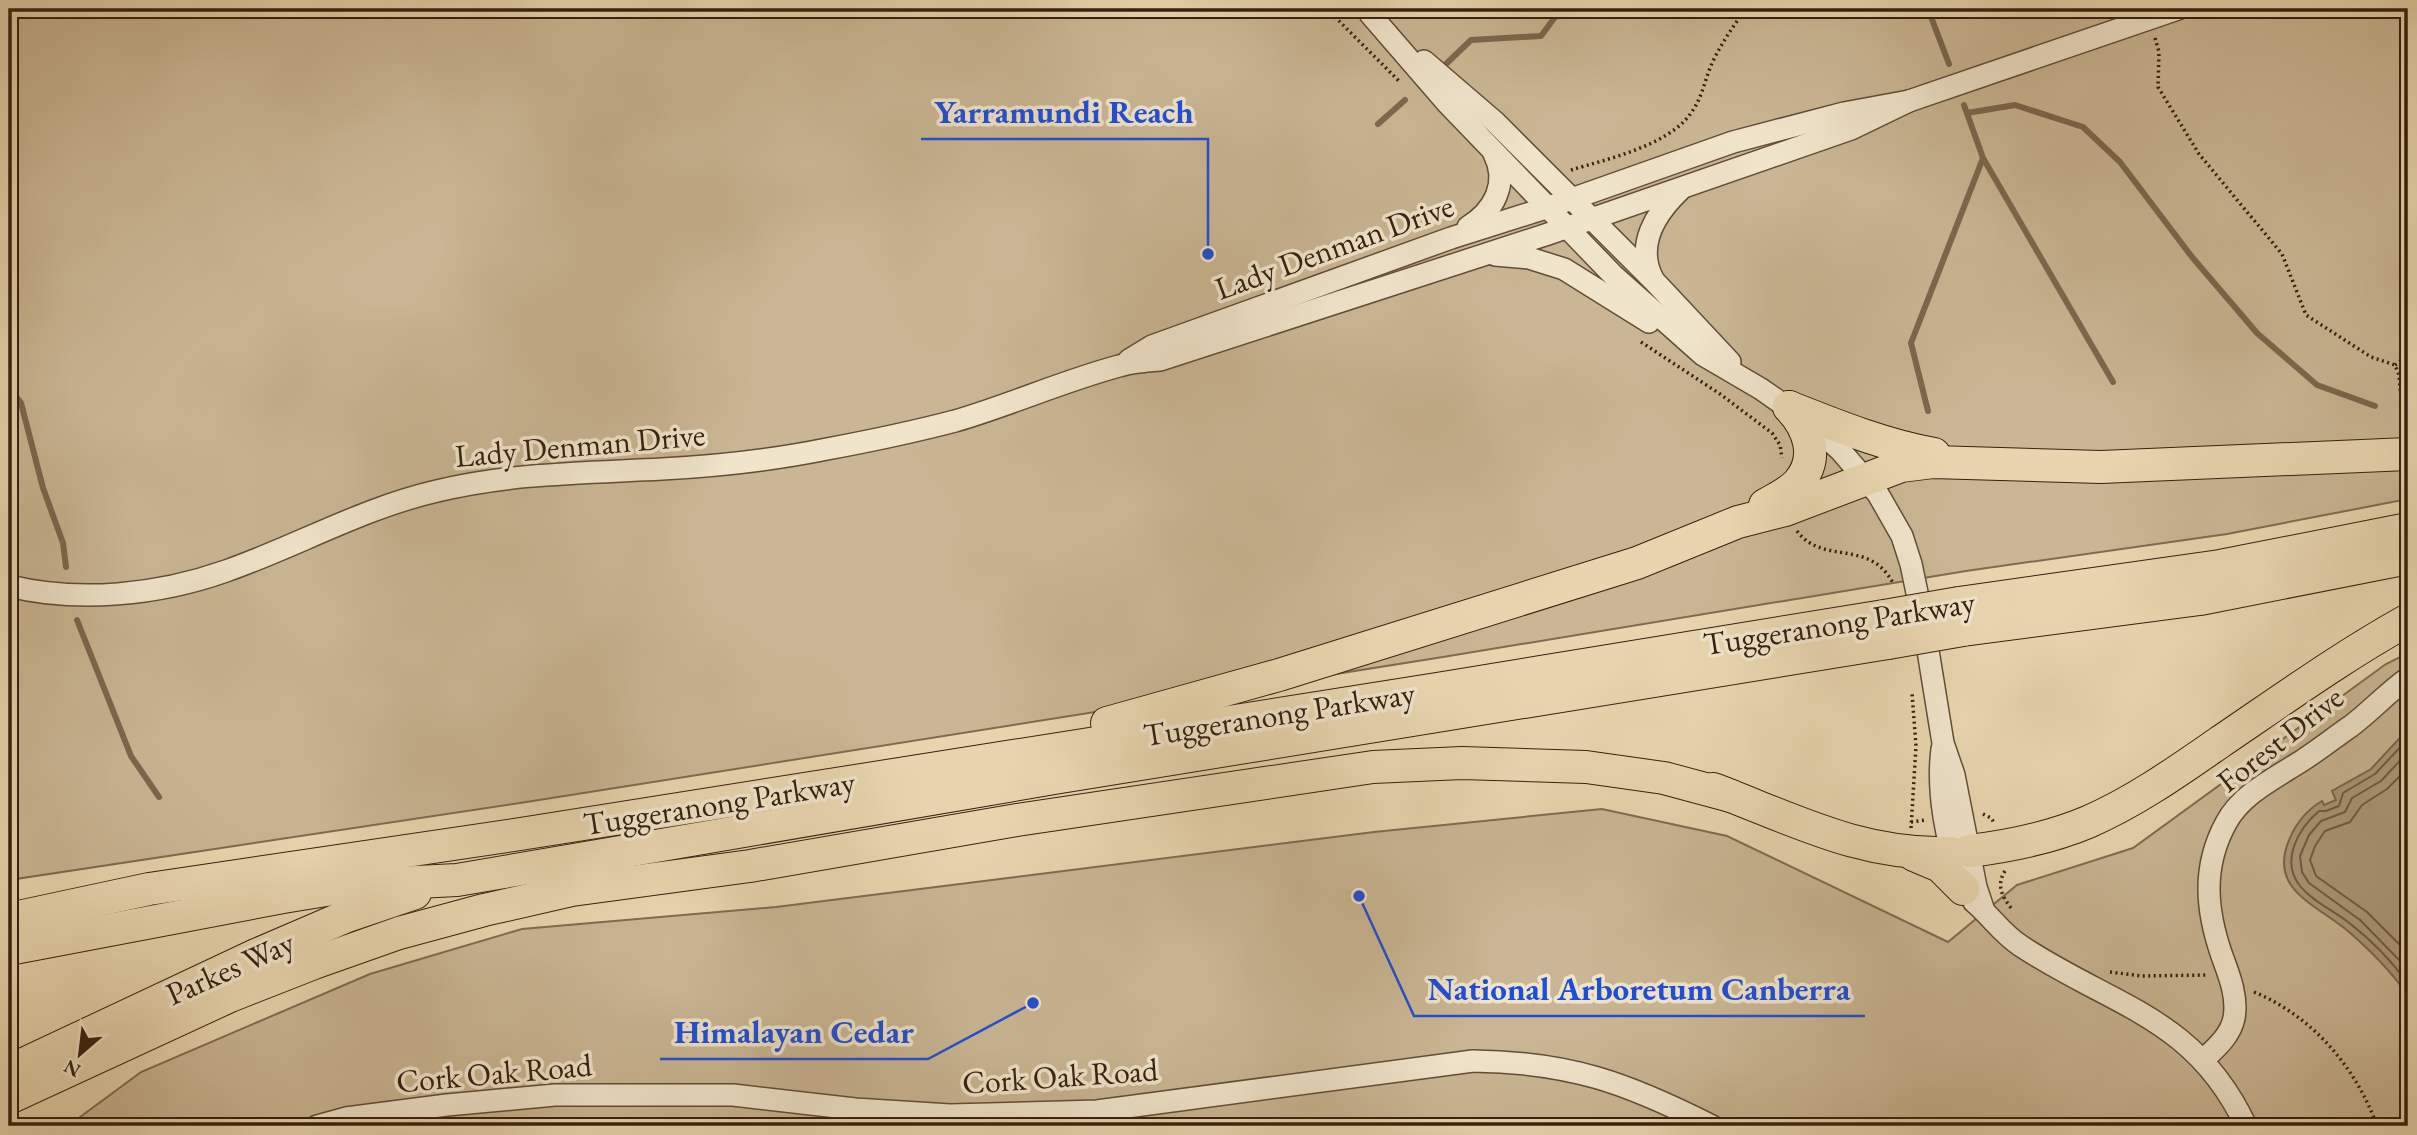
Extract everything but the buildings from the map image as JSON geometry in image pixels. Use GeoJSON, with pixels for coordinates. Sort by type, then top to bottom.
{"type":"FeatureCollection","features":[{"type":"Feature","properties":{"kind":"highway"},"geometry":{"type":"LineString","coordinates":[[1789,407],[1899,447],[1992,464]]}},
{"type":"Feature","properties":{"kind":"highway"},"geometry":{"type":"LineString","coordinates":[[1738,522],[1791,490],[1805,472],[1810,448],[1809,435],[1789,407]]}},
{"type":"Feature","properties":{"kind":"highway"},"geometry":{"type":"LineString","coordinates":[[933,769],[1279,675],[1637,564],[1738,522],[1785,510],[1865,478],[1913,464],[1933,462],[2101,467],[2407,454]]}},
{"type":"Feature","properties":{"kind":"highway","name":"Tuggeranong Parkway"},"geometry":{"type":"LineString","coordinates":[[149,890],[933,769],[1886,629],[1961,617],[2408,530]]}},
{"type":"Feature","properties":{"kind":"highway","name":"Tuggeranong Parkway"},"geometry":{"type":"LineString","coordinates":[[1961,617],[2200,599],[2408,558]]}},
{"type":"Feature","properties":{"kind":"highway"},"geometry":{"type":"LineString","coordinates":[[1054,778],[1399,745],[1481,743],[1541,746],[1621,759],[1664,771],[1840,838],[1873,847],[1909,853],[1960,852],[2002,847],[2072,828],[2133,800],[2330,667],[2408,620]]}},
{"type":"Feature","properties":{"kind":"highway","name":"Tuggeranong Parkway"},"geometry":{"type":"LineString","coordinates":[[457,880],[1054,778],[1886,629]]}},
{"type":"Feature","properties":{"kind":"highway"},"geometry":{"type":"LineString","coordinates":[[9,1098],[230,996],[314,963],[399,933],[572,890],[750,866],[1017,820],[1373,767],[1462,762],[1586,767],[1664,778],[1731,796]]}},
{"type":"Feature","properties":{"kind":"highway"},"geometry":{"type":"LineString","coordinates":[[1909,853],[1940,866],[1973,900]]}},
{"type":"Feature","properties":{"kind":"highway"},"geometry":{"type":"LineString","coordinates":[[9,949],[345,887],[457,880]]}},
{"type":"Feature","properties":{"kind":"highway","name":"Parkes Way"},"geometry":{"type":"LineString","coordinates":[[9,1071],[347,916],[457,880]]}},
{"type":"Feature","properties":{"kind":"highway"},"geometry":{"type":"LineString","coordinates":[[9,904],[49,897],[149,890]]}},
{"type":"Feature","properties":{"kind":"highway"},"geometry":{"type":"LineString","coordinates":[[9,919],[149,890]]}},
{"type":"Feature","properties":{"kind":"street","name":"Lady Denman Drive"},"geometry":{"type":"LineString","coordinates":[[9,586],[27,590],[94,594],[181,585],[262,557],[363,513],[436,491],[513,477],[702,466],[827,449],[955,421],[1121,365],[1160,360],[1568,227],[1851,129],[1909,101],[2178,9]]}},
{"type":"Feature","properties":{"kind":"street"},"geometry":{"type":"LineString","coordinates":[[1368,11],[1495,122],[1724,355],[1761,388]]}},
{"type":"Feature","properties":{"kind":"street"},"geometry":{"type":"LineString","coordinates":[[1368,11],[1447,103],[1601,264],[1715,364]]}},
{"type":"Feature","properties":{"kind":"street","name":"Lady Denman Drive"},"geometry":{"type":"LineString","coordinates":[[1121,365],[1152,346],[1451,238],[1573,199],[1733,142],[1844,113],[1909,101]]}},
{"type":"Feature","properties":{"kind":"street"},"geometry":{"type":"LineString","coordinates":[[1451,238],[1482,217],[1494,201],[1500,180],[1499,166],[1488,145]]}},
{"type":"Feature","properties":{"kind":"street"},"geometry":{"type":"LineString","coordinates":[[1657,284],[1647,262],[1650,232],[1658,213],[1684,186]]}},
{"type":"Feature","properties":{"kind":"street"},"geometry":{"type":"LineString","coordinates":[[1482,255],[1528,258],[1564,269],[1789,407],[1840,450],[1865,478],[1896,523],[1911,564],[1943,743],[1954,775],[1960,852],[1973,900],[2012,941],[2160,1024],[2203,1060],[2224,1084],[2246,1126]]}},
{"type":"Feature","properties":{"kind":"street","name":"Forest Drive"},"geometry":{"type":"LineString","coordinates":[[2203,1060],[2217,1047],[2232,1026],[2235,1010],[2232,983],[2212,923],[2208,890],[2211,862],[2227,819],[2239,805],[2268,781],[2353,724],[2408,678]]}},
{"type":"Feature","properties":{"kind":"street"},"geometry":{"type":"LineString","coordinates":[[1960,852],[1976,887],[1973,900]]}},
{"type":"Feature","properties":{"kind":"street","name":"Cork Oak Road"},"geometry":{"type":"LineString","coordinates":[[317,1126],[346,1118],[555,1095],[733,1096],[855,1109],[950,1115],[1097,1111],[1473,1061],[1532,1063],[1600,1077],[1652,1097],[1712,1126]]}},
{"type":"Feature","properties":{"kind":"path"},"geometry":{"type":"LineString","coordinates":[[1550,176],[1619,155],[1662,138],[1683,122],[1695,107],[1725,39],[1746,9]]}},
{"type":"Feature","properties":{"kind":"path"},"geometry":{"type":"LineString","coordinates":[[2149,19],[2159,52],[2158,88],[2199,154],[2282,254],[2306,315],[2371,357],[2395,365],[2399,375],[2407,454]]}},
{"type":"Feature","properties":{"kind":"path"},"geometry":{"type":"LineString","coordinates":[[2395,365],[2408,355]]}},
{"type":"Feature","properties":{"kind":"path"},"geometry":{"type":"LineString","coordinates":[[2002,847],[2011,866],[2002,876],[2000,886],[2004,899],[2016,915]]}},
{"type":"Feature","properties":{"kind":"path"},"geometry":{"type":"LineString","coordinates":[[2101,970],[2142,976],[2199,974],[2218,977],[2266,997],[2301,1018],[2330,1044],[2354,1079],[2377,1126]]}},
{"type":"Feature","properties":{"kind":"shaded area"},"geometry":{"type":"Polygon","coordinates":[[[9,9],[2408,9],[2408,499],[2227,534],[1966,571],[520,803],[9,880],[9,9]]]}},
{"type":"Feature","properties":{"kind":"shaded area"},"geometry":{"type":"Polygon","coordinates":[[[2408,653],[2408,1126],[68,1126],[141,1072],[370,974],[522,929],[776,907],[1374,832],[1602,809],[1727,836],[1948,942],[2017,885],[2133,848],[2386,664],[2408,653]]]}},
{"type":"Feature","properties":{"kind":"water"},"geometry":{"type":"Polygon","coordinates":[[[2408,729],[2408,996],[2388,970],[2349,932],[2299,894],[2285,871],[2284,856],[2293,832],[2307,812],[2322,801],[2324,805],[2336,800],[2332,791],[2371,769],[2408,729]]]}},
{"type":"Feature","properties":{"kind":"waterway"},"geometry":{"type":"LineString","coordinates":[[1447,63],[1471,40],[1541,36],[1561,9]]}},
{"type":"Feature","properties":{"kind":"waterway"},"geometry":{"type":"LineString","coordinates":[[1928,9],[1949,64]]}},
{"type":"Feature","properties":{"kind":"waterway"},"geometry":{"type":"LineString","coordinates":[[1378,124],[1405,100]]}},
{"type":"Feature","properties":{"kind":"waterway"},"geometry":{"type":"LineString","coordinates":[[1928,411],[1911,343],[1983,158],[1964,105]]}},
{"type":"Feature","properties":{"kind":"waterway"},"geometry":{"type":"LineString","coordinates":[[1967,113],[2015,105],[2083,127],[2120,162],[2192,257],[2257,333],[2317,385],[2375,406]]}},
{"type":"Feature","properties":{"kind":"waterway"},"geometry":{"type":"LineString","coordinates":[[1983,158],[2113,382]]}},
{"type":"Feature","properties":{"kind":"waterway"},"geometry":{"type":"LineString","coordinates":[[9,387],[21,403],[43,488],[63,543],[66,567]]}},
{"type":"Feature","properties":{"kind":"waterway"},"geometry":{"type":"LineString","coordinates":[[77,620],[131,756],[159,797]]}},
{"type":"Feature","properties":{"kind":"place","name":"Yarramundi Reach"},"geometry":{"type":"Point","coordinates":[1208,254]}},
{"type":"Feature","properties":{"kind":"place","name":"National Arboretum Canberra"},"geometry":{"type":"Point","coordinates":[1359,896]}},
{"type":"Feature","properties":{"kind":"place","name":"Himalayan Cedar"},"geometry":{"type":"Point","coordinates":[1033,1003]}}]}
